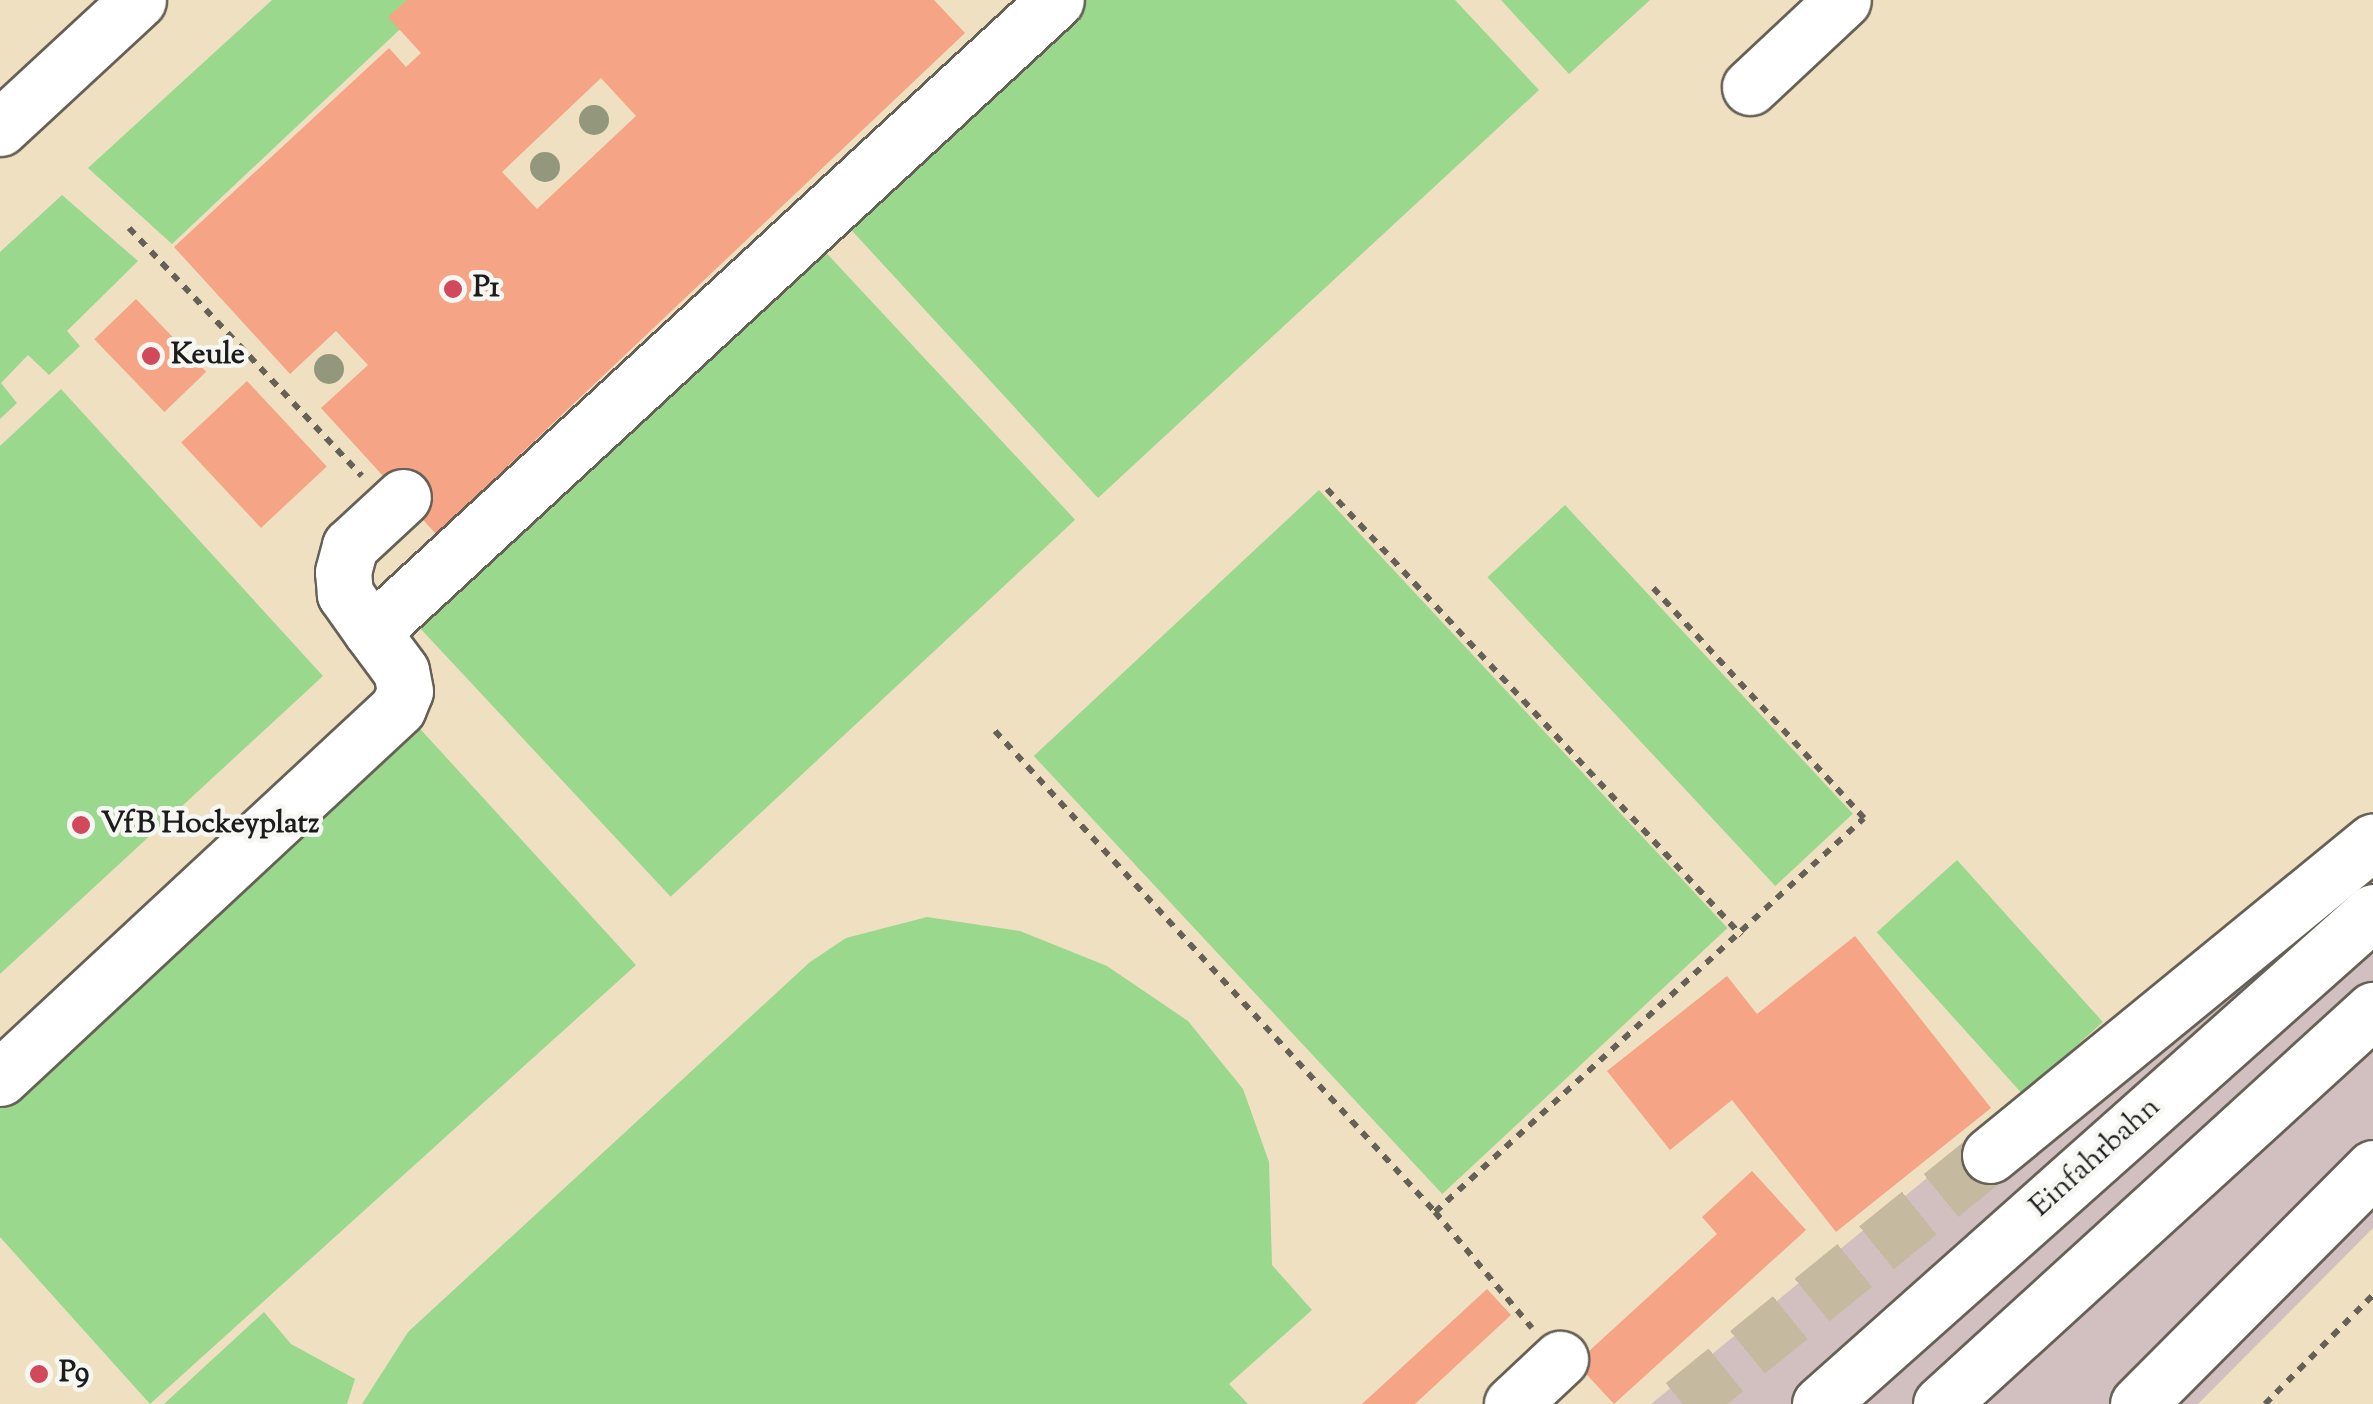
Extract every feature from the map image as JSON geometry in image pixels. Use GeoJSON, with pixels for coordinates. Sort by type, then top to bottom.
{"type":"FeatureCollection","features":[{"type":"Feature","properties":{"kind":"street"},"geometry":{"type":"LineString","coordinates":[[0,128],[138,0]]}},
{"type":"Feature","properties":{"kind":"street"},"geometry":{"type":"LineString","coordinates":[[372,632],[1056,0]]}},
{"type":"Feature","properties":{"kind":"street"},"geometry":{"type":"LineString","coordinates":[[1750,87],[1843,0]]}},
{"type":"Feature","properties":{"kind":"street"},"geometry":{"type":"LineString","coordinates":[[0,1078],[398,708],[405,691],[401,671],[345,594],[343,572],[350,546],[397,503]]}},
{"type":"Feature","properties":{"kind":"street"},"geometry":{"type":"LineString","coordinates":[[1990,1155],[2373,842]]}},
{"type":"Feature","properties":{"kind":"street","name":"Einfahrbahn"},"geometry":{"type":"LineString","coordinates":[[1820,1404],[2373,912]]}},
{"type":"Feature","properties":{"kind":"street"},"geometry":{"type":"LineString","coordinates":[[1942,1404],[2373,1010]]}},
{"type":"Feature","properties":{"kind":"street"},"geometry":{"type":"LineString","coordinates":[[2138,1404],[2373,1168]]}},
{"type":"Feature","properties":{"kind":"street"},"geometry":{"type":"LineString","coordinates":[[1512,1404],[1560,1359]]}},
{"type":"Feature","properties":{"kind":"path"},"geometry":{"type":"LineString","coordinates":[[129,228],[397,503]]}},
{"type":"Feature","properties":{"kind":"path"},"geometry":{"type":"LineString","coordinates":[[1327,489],[1742,935]]}},
{"type":"Feature","properties":{"kind":"path"},"geometry":{"type":"LineString","coordinates":[[1436,1212],[1742,935],[1864,818],[1649,583]]}},
{"type":"Feature","properties":{"kind":"path"},"geometry":{"type":"LineString","coordinates":[[995,731],[1436,1212],[1560,1359]]}},
{"type":"Feature","properties":{"kind":"path"},"geometry":{"type":"LineString","coordinates":[[2265,1404],[2373,1294]]}},
{"type":"Feature","properties":{"kind":"shaded area"},"geometry":{"type":"Polygon","coordinates":[[[2373,813],[2373,1228],[2198,1404],[1651,1404],[2373,813]]]}},
{"type":"Feature","properties":{"kind":"green space"},"geometry":{"type":"Polygon","coordinates":[[[272,0],[431,0],[172,244],[88,168],[272,0]]]}},
{"type":"Feature","properties":{"kind":"green space"},"geometry":{"type":"Polygon","coordinates":[[[1084,0],[1455,0],[1539,90],[1098,498],[844,222],[1084,0]]]}},
{"type":"Feature","properties":{"kind":"green space"},"geometry":{"type":"Polygon","coordinates":[[[1501,0],[1650,0],[1569,74],[1501,0]]]}},
{"type":"Feature","properties":{"kind":"green space"},"geometry":{"type":"Polygon","coordinates":[[[62,195],[138,261],[67,331],[80,346],[49,375],[28,355],[1,383],[17,403],[0,419],[0,252],[62,195]]]}},
{"type":"Feature","properties":{"kind":"green space"},"geometry":{"type":"Polygon","coordinates":[[[818,244],[1075,520],[671,897],[414,621],[818,244]]]}},
{"type":"Feature","properties":{"kind":"green space","name":"VfB Hockeyplatz"},"geometry":{"type":"Polygon","coordinates":[[[61,389],[323,676],[0,974],[0,446],[61,389]]]}},
{"type":"Feature","properties":{"kind":"green space"},"geometry":{"type":"Polygon","coordinates":[[[1319,490],[1728,928],[1442,1194],[1034,756],[1319,490]]]}},
{"type":"Feature","properties":{"kind":"green space"},"geometry":{"type":"Polygon","coordinates":[[[1565,505],[1853,814],[1775,886],[1487,577],[1565,505]]]}},
{"type":"Feature","properties":{"kind":"green space"},"geometry":{"type":"Polygon","coordinates":[[[412,720],[636,965],[150,1404],[0,1237],[0,1108],[412,720]]]}},
{"type":"Feature","properties":{"kind":"green space"},"geometry":{"type":"Polygon","coordinates":[[[1957,860],[2103,1022],[2023,1094],[1877,932],[1957,860]]]}},
{"type":"Feature","properties":{"kind":"green space"},"geometry":{"type":"Polygon","coordinates":[[[927,917],[1020,931],[1107,966],[1188,1021],[1243,1089],[1269,1162],[1272,1265],[1312,1310],[1229,1384],[1248,1404],[362,1404],[408,1332],[810,962],[846,938],[927,917]]]}},
{"type":"Feature","properties":{"kind":"green space"},"geometry":{"type":"Polygon","coordinates":[[[264,1312],[291,1344],[355,1379],[347,1404],[164,1404],[264,1312]]]}},
{"type":"Feature","properties":{"kind":"building","name":"P1"},"geometry":{"type":"Polygon","coordinates":[[[407,0],[934,0],[965,33],[436,534],[321,408],[368,365],[336,331],[290,374],[174,247],[389,48],[406,67],[421,53],[388,17],[407,0]],[[601,78],[502,172],[537,209],[636,116],[601,78]]]}},
{"type":"Feature","properties":{"kind":"building","name":"Keule"},"geometry":{"type":"Polygon","coordinates":[[[136,299],[206,372],[164,412],[94,339],[136,299]]]}},
{"type":"Feature","properties":{"kind":"building"},"geometry":{"type":"Polygon","coordinates":[[[247,381],[327,467],[261,528],[181,442],[247,381]]]}},
{"type":"Feature","properties":{"kind":"building"},"geometry":{"type":"Polygon","coordinates":[[[1855,936],[1991,1108],[1836,1232],[1732,1100],[1670,1150],[1607,1071],[1727,976],[1757,1014],[1855,936]]]}},
{"type":"Feature","properties":{"kind":"building"},"geometry":{"type":"Polygon","coordinates":[[[1752,1171],[1806,1230],[1614,1404],[1576,1363],[1717,1234],[1702,1217],[1752,1171]]]}},
{"type":"Feature","properties":{"kind":"building"},"geometry":{"type":"Polygon","coordinates":[[[1487,1289],[1511,1315],[1415,1404],[1362,1404],[1487,1289]]]}},
{"type":"Feature","properties":{"kind":"tunnel"},"geometry":{"type":"LineString","coordinates":[[1683,1404],[1990,1155]]}},
{"type":"Feature","properties":{"kind":"place","name":"P1"},"geometry":{"type":"Point","coordinates":[453,289]}},
{"type":"Feature","properties":{"kind":"place","name":"Keule"},"geometry":{"type":"Point","coordinates":[151,356]}},
{"type":"Feature","properties":{"kind":"place","name":"VfB Hockeyplatz"},"geometry":{"type":"Point","coordinates":[81,825]}},
{"type":"Feature","properties":{"kind":"place","name":"P9"},"geometry":{"type":"Point","coordinates":[39,1374]}}]}
